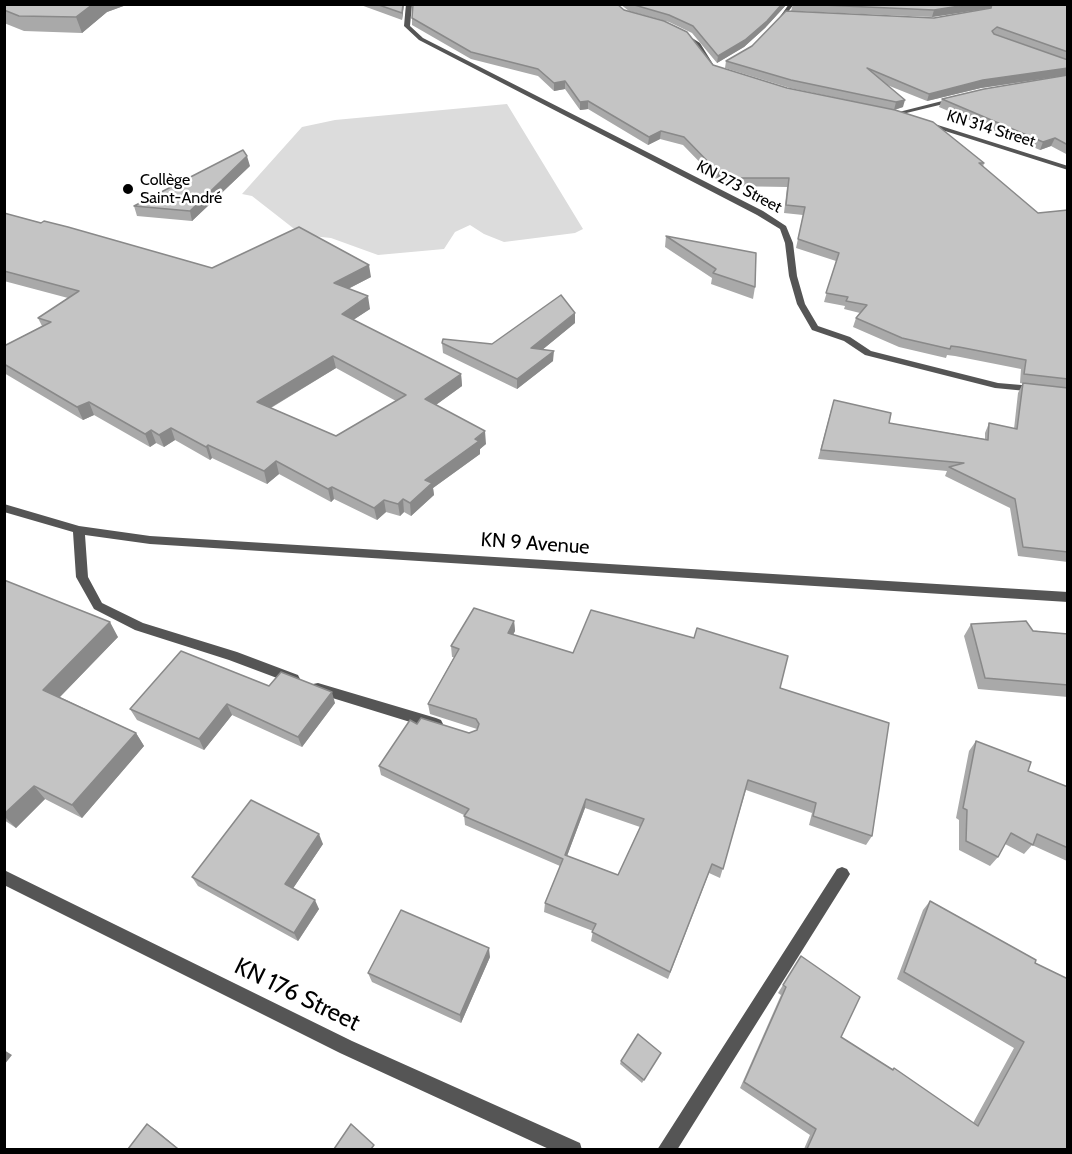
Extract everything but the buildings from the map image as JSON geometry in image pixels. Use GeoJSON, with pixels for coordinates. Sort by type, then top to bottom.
{"type":"FeatureCollection","features":[{"type":"Feature","properties":{"kind":"street","name":"KN 273 Street"},"geometry":{"type":"LineString","coordinates":[[410,4],[407,26],[421,39],[760,213],[783,228],[789,243],[793,276],[801,304],[815,328],[847,339],[868,352],[987,383],[1068,392]]}},
{"type":"Feature","properties":{"kind":"street"},"geometry":{"type":"LineString","coordinates":[[769,31],[785,15],[792,4]]}},
{"type":"Feature","properties":{"kind":"street"},"geometry":{"type":"LineString","coordinates":[[785,15],[796,16]]}},
{"type":"Feature","properties":{"kind":"street"},"geometry":{"type":"LineString","coordinates":[[674,29],[698,44],[715,69],[723,68]]}},
{"type":"Feature","properties":{"kind":"street"},"geometry":{"type":"LineString","coordinates":[[894,114],[963,98]]}},
{"type":"Feature","properties":{"kind":"street","name":"KN 314 Street"},"geometry":{"type":"LineString","coordinates":[[883,112],[1068,168]]}},
{"type":"Feature","properties":{"kind":"street","name":"KN 9 Avenue"},"geometry":{"type":"LineString","coordinates":[[4,508],[79,530],[150,540],[1068,597]]}},
{"type":"Feature","properties":{"kind":"street"},"geometry":{"type":"LineString","coordinates":[[79,530],[82,577],[98,606],[139,627],[232,656],[312,686],[449,728]]}},
{"type":"Feature","properties":{"kind":"street"},"geometry":{"type":"LineString","coordinates":[[666,1149],[842,874]]}},
{"type":"Feature","properties":{"kind":"street","name":"KN 176 Street"},"geometry":{"type":"LineString","coordinates":[[4,877],[346,1047],[573,1149]]}},
{"type":"Feature","properties":{"kind":"shaded area"},"geometry":{"type":"Polygon","coordinates":[[[507,104],[583,229],[575,233],[504,242],[470,225],[455,232],[444,249],[378,255],[331,238],[312,236],[293,228],[252,196],[242,194],[302,127],[335,120],[507,104]]]}},
{"type":"Feature","properties":{"kind":"place","name":"Collège Saint-André"},"geometry":{"type":"Point","coordinates":[128,189]}}]}
